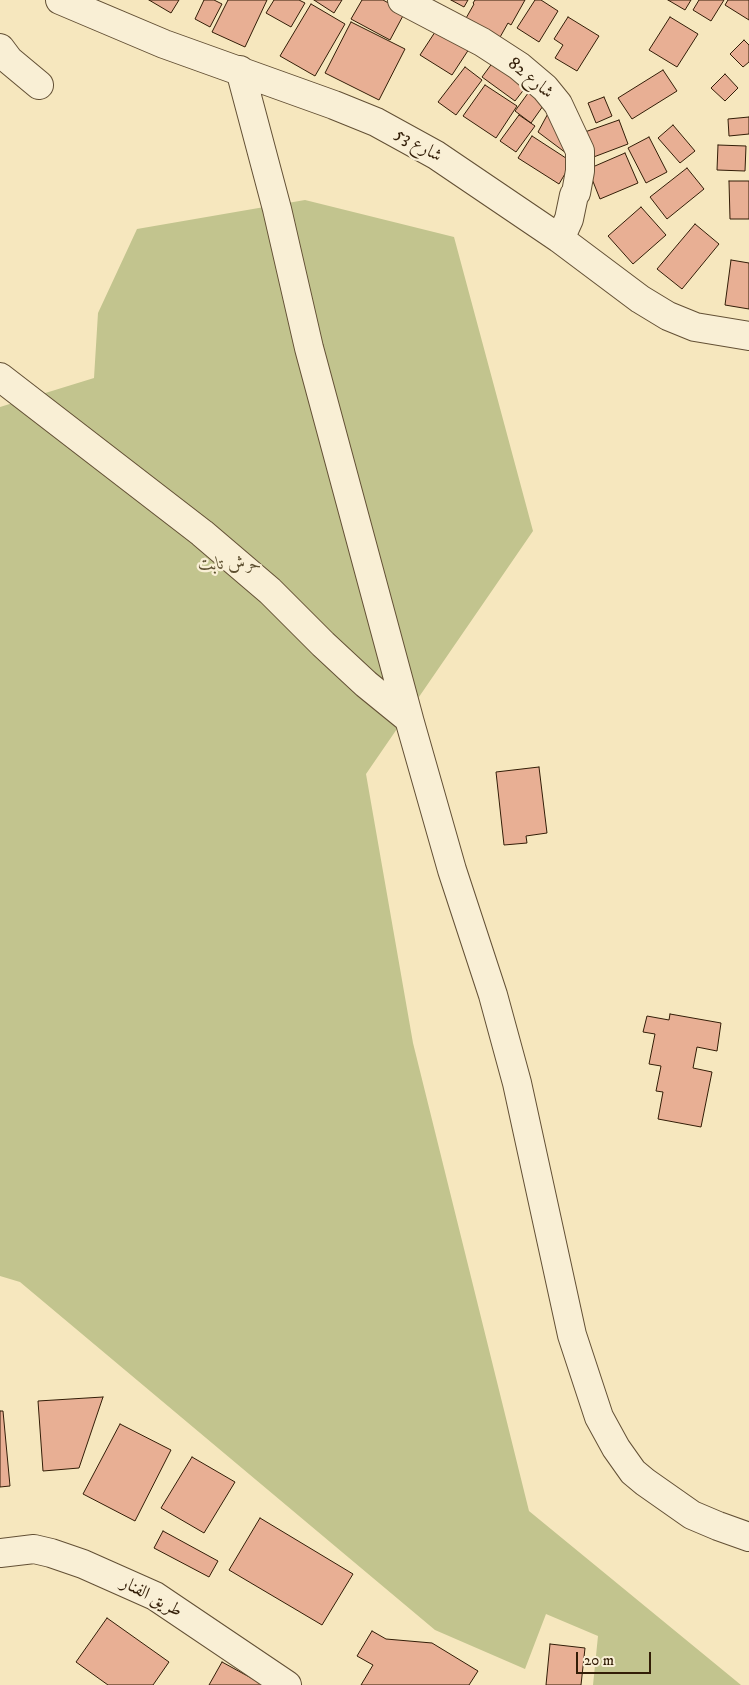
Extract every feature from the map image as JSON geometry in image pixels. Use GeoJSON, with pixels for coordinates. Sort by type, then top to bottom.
{"type":"FeatureCollection","features":[{"type":"Feature","properties":{"kind":"street","name":"شارع 53"},"geometry":{"type":"LineString","coordinates":[[60,0],[164,44],[240,70],[376,122],[436,155],[560,239],[640,299],[668,316],[695,327],[749,336]]}},
{"type":"Feature","properties":{"kind":"street","name":"شارع 82"},"geometry":{"type":"LineString","coordinates":[[402,0],[482,42],[518,66],[545,88],[558,104],[580,150],[580,171],[576,193],[569,219],[560,239]]}},
{"type":"Feature","properties":{"kind":"street"},"geometry":{"type":"LineString","coordinates":[[0,48],[9,60],[39,85]]}},
{"type":"Feature","properties":{"kind":"street"},"geometry":{"type":"LineString","coordinates":[[240,70],[277,209],[309,348],[408,719],[452,870],[493,995],[517,1084],[572,1335],[599,1417],[616,1448],[633,1472],[645,1482],[692,1515],[749,1537]]}},
{"type":"Feature","properties":{"kind":"street"},"geometry":{"type":"LineString","coordinates":[[0,377],[202,533],[270,591],[322,644],[372,690],[408,719]]}},
{"type":"Feature","properties":{"kind":"street","name":"طريق الفنار"},"geometry":{"type":"LineString","coordinates":[[0,1553],[34,1549],[51,1553],[83,1564],[155,1596],[287,1685]]}},
{"type":"Feature","properties":{"kind":"green space","name":"حرش تابت"},"geometry":{"type":"Polygon","coordinates":[[[305,200],[454,237],[533,531],[366,774],[413,1043],[529,1511],[741,1685],[593,1685],[598,1636],[546,1614],[525,1669],[435,1630],[20,1282],[0,1276],[0,407],[94,378],[98,313],[137,229],[305,200]]]}},
{"type":"Feature","properties":{"kind":"building"},"geometry":{"type":"Polygon","coordinates":[[[149,0],[179,0],[171,13],[149,0]]]}},
{"type":"Feature","properties":{"kind":"building"},"geometry":{"type":"Polygon","coordinates":[[[204,0],[214,0],[222,4],[210,27],[195,19],[204,0]]]}},
{"type":"Feature","properties":{"kind":"building"},"geometry":{"type":"Polygon","coordinates":[[[228,0],[267,0],[245,47],[212,32],[228,0]]]}},
{"type":"Feature","properties":{"kind":"building"},"geometry":{"type":"Polygon","coordinates":[[[274,0],[299,0],[305,3],[291,27],[266,13],[274,0]]]}},
{"type":"Feature","properties":{"kind":"building"},"geometry":{"type":"Polygon","coordinates":[[[314,0],[342,0],[334,13],[314,0]]]}},
{"type":"Feature","properties":{"kind":"building"},"geometry":{"type":"Polygon","coordinates":[[[362,0],[383,0],[405,12],[390,40],[351,19],[362,0]]]}},
{"type":"Feature","properties":{"kind":"building"},"geometry":{"type":"Polygon","coordinates":[[[451,0],[468,0],[464,7],[451,0]]]}},
{"type":"Feature","properties":{"kind":"building"},"geometry":{"type":"Polygon","coordinates":[[[475,0],[525,0],[511,25],[508,23],[499,39],[465,20],[475,0]]]}},
{"type":"Feature","properties":{"kind":"building"},"geometry":{"type":"Polygon","coordinates":[[[535,0],[541,0],[558,11],[539,42],[517,28],[535,0]]]}},
{"type":"Feature","properties":{"kind":"building"},"geometry":{"type":"Polygon","coordinates":[[[668,0],[691,0],[685,10],[668,0]]]}},
{"type":"Feature","properties":{"kind":"building"},"geometry":{"type":"Polygon","coordinates":[[[699,0],[724,0],[711,21],[693,10],[699,0]]]}},
{"type":"Feature","properties":{"kind":"building"},"geometry":{"type":"Polygon","coordinates":[[[728,0],[749,0],[749,20],[725,5],[728,0]]]}},
{"type":"Feature","properties":{"kind":"building"},"geometry":{"type":"Polygon","coordinates":[[[311,4],[345,24],[315,76],[280,56],[311,4]]]}},
{"type":"Feature","properties":{"kind":"building"},"geometry":{"type":"Polygon","coordinates":[[[568,17],[599,36],[577,71],[555,58],[563,45],[554,39],[568,17]]]}},
{"type":"Feature","properties":{"kind":"building"},"geometry":{"type":"Polygon","coordinates":[[[670,17],[698,34],[677,67],[649,50],[670,17]]]}},
{"type":"Feature","properties":{"kind":"building"},"geometry":{"type":"Polygon","coordinates":[[[351,22],[405,49],[379,100],[325,73],[351,22]]]}},
{"type":"Feature","properties":{"kind":"building"},"geometry":{"type":"Polygon","coordinates":[[[439,26],[471,46],[452,75],[420,55],[439,26]]]}},
{"type":"Feature","properties":{"kind":"building"},"geometry":{"type":"Polygon","coordinates":[[[744,40],[749,45],[749,62],[743,67],[730,54],[744,40]]]}},
{"type":"Feature","properties":{"kind":"building"},"geometry":{"type":"Polygon","coordinates":[[[496,58],[529,83],[515,101],[482,77],[496,58]]]}},
{"type":"Feature","properties":{"kind":"building"},"geometry":{"type":"Polygon","coordinates":[[[465,67],[482,80],[456,115],[438,102],[465,67]]]}},
{"type":"Feature","properties":{"kind":"building"},"geometry":{"type":"Polygon","coordinates":[[[663,70],[677,91],[632,119],[618,98],[663,70]]]}},
{"type":"Feature","properties":{"kind":"building"},"geometry":{"type":"Polygon","coordinates":[[[725,74],[738,88],[725,101],[711,88],[725,74]]]}},
{"type":"Feature","properties":{"kind":"building"},"geometry":{"type":"Polygon","coordinates":[[[485,85],[517,106],[496,138],[463,116],[485,85]]]}},
{"type":"Feature","properties":{"kind":"building"},"geometry":{"type":"Polygon","coordinates":[[[534,85],[550,96],[531,123],[515,111],[534,85]]]}},
{"type":"Feature","properties":{"kind":"building"},"geometry":{"type":"Polygon","coordinates":[[[604,97],[612,116],[596,123],[588,103],[604,97]]]}},
{"type":"Feature","properties":{"kind":"building"},"geometry":{"type":"Polygon","coordinates":[[[551,108],[570,156],[538,132],[551,108]]]}},
{"type":"Feature","properties":{"kind":"building"},"geometry":{"type":"Polygon","coordinates":[[[519,115],[535,126],[516,152],[500,141],[519,115]]]}},
{"type":"Feature","properties":{"kind":"building"},"geometry":{"type":"Polygon","coordinates":[[[749,117],[749,134],[729,136],[728,119],[749,117]]]}},
{"type":"Feature","properties":{"kind":"building"},"geometry":{"type":"Polygon","coordinates":[[[619,120],[628,144],[591,158],[582,133],[619,120]]]}},
{"type":"Feature","properties":{"kind":"building"},"geometry":{"type":"Polygon","coordinates":[[[673,125],[695,151],[680,163],[658,138],[673,125]]]}},
{"type":"Feature","properties":{"kind":"building"},"geometry":{"type":"Polygon","coordinates":[[[532,136],[572,162],[559,184],[518,158],[532,136]]]}},
{"type":"Feature","properties":{"kind":"building"},"geometry":{"type":"Polygon","coordinates":[[[649,137],[667,172],[646,183],[628,148],[649,137]]]}},
{"type":"Feature","properties":{"kind":"building"},"geometry":{"type":"Polygon","coordinates":[[[718,145],[746,146],[745,171],[717,170],[718,145]]]}},
{"type":"Feature","properties":{"kind":"building"},"geometry":{"type":"Polygon","coordinates":[[[625,153],[638,183],[600,199],[588,169],[625,153]]]}},
{"type":"Feature","properties":{"kind":"building"},"geometry":{"type":"Polygon","coordinates":[[[687,168],[704,189],[667,219],[650,197],[687,168]]]}},
{"type":"Feature","properties":{"kind":"building"},"geometry":{"type":"Polygon","coordinates":[[[729,181],[749,181],[749,219],[730,219],[729,181]]]}},
{"type":"Feature","properties":{"kind":"building"},"geometry":{"type":"Polygon","coordinates":[[[641,207],[666,235],[633,264],[608,236],[641,207]]]}},
{"type":"Feature","properties":{"kind":"building"},"geometry":{"type":"Polygon","coordinates":[[[695,224],[719,244],[682,289],[657,269],[695,224]]]}},
{"type":"Feature","properties":{"kind":"building"},"geometry":{"type":"Polygon","coordinates":[[[731,260],[749,263],[749,309],[725,305],[731,260]]]}},
{"type":"Feature","properties":{"kind":"building"},"geometry":{"type":"Polygon","coordinates":[[[539,767],[547,833],[526,836],[527,843],[504,845],[496,772],[539,767]]]}},
{"type":"Feature","properties":{"kind":"building"},"geometry":{"type":"Polygon","coordinates":[[[670,1014],[721,1023],[717,1051],[697,1047],[693,1068],[712,1072],[701,1127],[658,1119],[663,1092],[656,1091],[661,1066],[649,1064],[655,1034],[643,1032],[647,1016],[669,1020],[670,1014]]]}},
{"type":"Feature","properties":{"kind":"building"},"geometry":{"type":"Polygon","coordinates":[[[103,1397],[79,1468],[43,1471],[38,1401],[103,1397]]]}},
{"type":"Feature","properties":{"kind":"building"},"geometry":{"type":"Polygon","coordinates":[[[0,1411],[3,1411],[10,1486],[0,1487],[0,1411]]]}},
{"type":"Feature","properties":{"kind":"building"},"geometry":{"type":"Polygon","coordinates":[[[120,1424],[171,1450],[135,1521],[83,1494],[120,1424]]]}},
{"type":"Feature","properties":{"kind":"building"},"geometry":{"type":"Polygon","coordinates":[[[192,1457],[235,1482],[204,1533],[161,1508],[192,1457]]]}},
{"type":"Feature","properties":{"kind":"building"},"geometry":{"type":"Polygon","coordinates":[[[260,1518],[353,1574],[322,1625],[229,1570],[260,1518]]]}},
{"type":"Feature","properties":{"kind":"building"},"geometry":{"type":"Polygon","coordinates":[[[163,1531],[218,1561],[209,1577],[154,1548],[163,1531]]]}},
{"type":"Feature","properties":{"kind":"building"},"geometry":{"type":"Polygon","coordinates":[[[107,1618],[169,1662],[153,1685],[108,1685],[76,1662],[107,1618]]]}},
{"type":"Feature","properties":{"kind":"building"},"geometry":{"type":"Polygon","coordinates":[[[372,1631],[386,1639],[432,1643],[478,1671],[469,1685],[361,1685],[373,1665],[357,1656],[372,1631]]]}},
{"type":"Feature","properties":{"kind":"building"},"geometry":{"type":"Polygon","coordinates":[[[550,1644],[585,1648],[581,1685],[546,1685],[550,1644]]]}},
{"type":"Feature","properties":{"kind":"building"},"geometry":{"type":"Polygon","coordinates":[[[222,1662],[264,1685],[209,1685],[222,1662]]]}}]}
